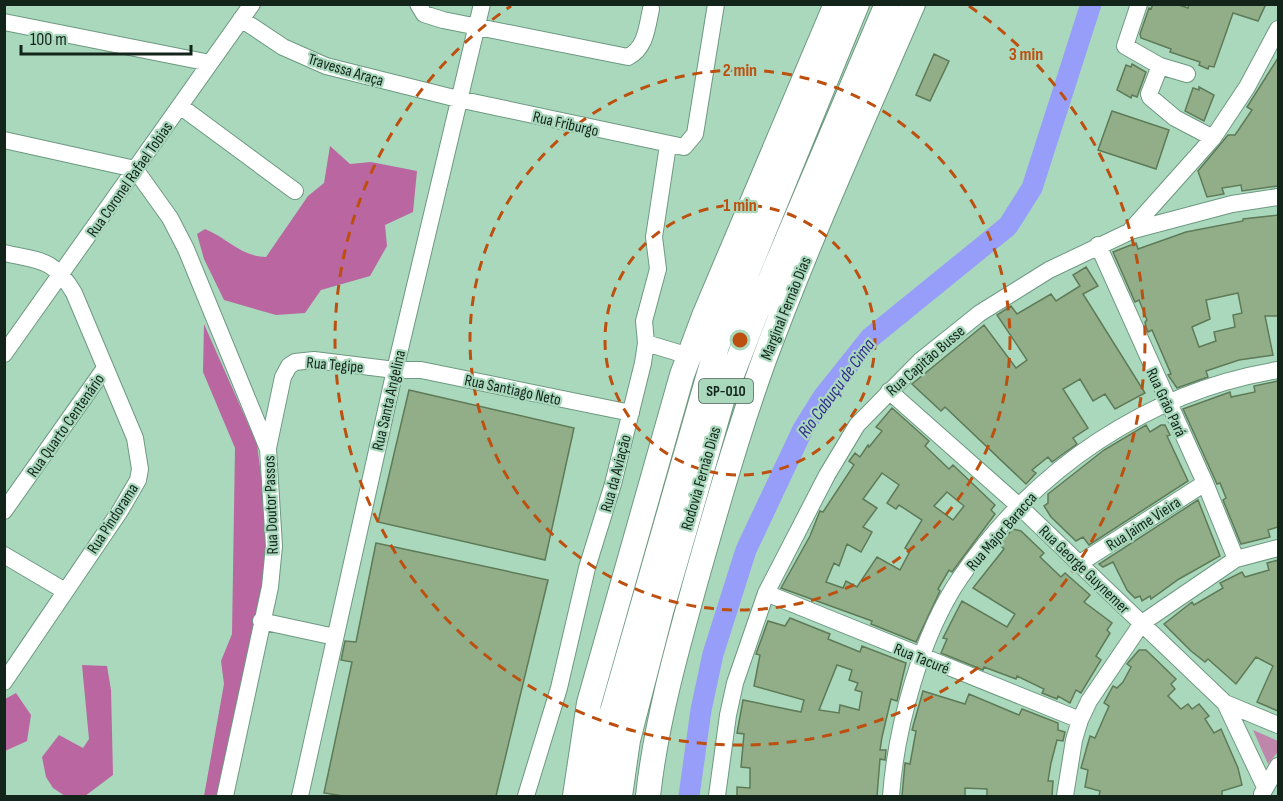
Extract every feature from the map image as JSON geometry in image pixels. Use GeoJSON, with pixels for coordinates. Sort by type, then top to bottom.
{"type":"FeatureCollection","features":[{"type":"Feature","properties":{"kind":"highway","name":"SP-010"},"geometry":{"type":"LineString","coordinates":[[575,796],[589,703],[624,574],[689,356],[836,4]]}},
{"type":"Feature","properties":{"kind":"highway","name":"Rodovia Fernão Dias"},"geometry":{"type":"LineString","coordinates":[[597,796],[609,722],[717,346],[857,4]]}},
{"type":"Feature","properties":{"kind":"highway","name":"Rodovia Fernão Dias"},"geometry":{"type":"LineString","coordinates":[[620,796],[627,740],[661,612],[722,401],[756,313],[887,4]]}},
{"type":"Feature","properties":{"kind":"highway","name":"Marginal Fernão Dias"},"geometry":{"type":"LineString","coordinates":[[648,796],[656,738],[671,673],[711,527],[753,392],[808,249],[913,4]]}},
{"type":"Feature","properties":{"kind":"street","name":"Rua Coronel Rafael Tobias"},"geometry":{"type":"LineString","coordinates":[[4,354],[252,4]]}},
{"type":"Feature","properties":{"kind":"street"},"geometry":{"type":"LineString","coordinates":[[418,4],[424,14],[628,57],[636,53],[644,41],[651,9]]}},
{"type":"Feature","properties":{"kind":"street","name":"Rua Santa Angelina"},"geometry":{"type":"LineString","coordinates":[[300,796],[395,370],[482,4]]}},
{"type":"Feature","properties":{"kind":"street"},"geometry":{"type":"LineString","coordinates":[[672,146],[684,147],[695,134],[716,4]]}},
{"type":"Feature","properties":{"kind":"street"},"geometry":{"type":"LineString","coordinates":[[1139,4],[1125,46],[1160,66],[1187,74]]}},
{"type":"Feature","properties":{"kind":"street","name":"Travessa Araça"},"geometry":{"type":"LineString","coordinates":[[242,19],[283,47],[326,66],[458,99]]}},
{"type":"Feature","properties":{"kind":"street"},"geometry":{"type":"LineString","coordinates":[[4,22],[210,63]]}},
{"type":"Feature","properties":{"kind":"street","name":"Rua Capitão Busse"},"geometry":{"type":"LineString","coordinates":[[717,796],[735,683],[766,593],[790,543],[857,425],[920,361],[980,313],[1049,270],[1129,232],[1213,138],[1247,87],[1278,29]]}},
{"type":"Feature","properties":{"kind":"street"},"geometry":{"type":"LineString","coordinates":[[1160,66],[1150,98],[1175,118],[1213,138]]}},
{"type":"Feature","properties":{"kind":"street","name":"Rua Friburgo"},"geometry":{"type":"LineString","coordinates":[[458,99],[672,146]]}},
{"type":"Feature","properties":{"kind":"street"},"geometry":{"type":"LineString","coordinates":[[180,106],[295,191]]}},
{"type":"Feature","properties":{"kind":"street"},"geometry":{"type":"LineString","coordinates":[[4,140],[135,169]]}},
{"type":"Feature","properties":{"kind":"street","name":"Rua da Aviação"},"geometry":{"type":"LineString","coordinates":[[526,796],[559,688],[587,568],[631,412],[646,344],[644,321],[658,269],[654,237],[672,146]]}},
{"type":"Feature","properties":{"kind":"street","name":"Rua Doutor Passos"},"geometry":{"type":"LineString","coordinates":[[135,169],[170,218],[186,249],[268,449],[274,546],[270,587],[225,796]]}},
{"type":"Feature","properties":{"kind":"street"},"geometry":{"type":"LineString","coordinates":[[1129,232],[1232,204],[1278,197]]}},
{"type":"Feature","properties":{"kind":"street","name":"Rua Grão Pará"},"geometry":{"type":"LineString","coordinates":[[1098,245],[1166,403],[1205,483],[1236,559]]}},
{"type":"Feature","properties":{"kind":"street"},"geometry":{"type":"LineString","coordinates":[[4,254],[39,260],[63,273]]}},
{"type":"Feature","properties":{"kind":"street","name":"Rua Pindorama"},"geometry":{"type":"LineString","coordinates":[[4,682],[131,493],[140,469],[135,438],[74,293],[63,273]]}},
{"type":"Feature","properties":{"kind":"street"},"geometry":{"type":"LineString","coordinates":[[646,344],[689,356]]}},
{"type":"Feature","properties":{"kind":"street","name":"Rua Tegipe"},"geometry":{"type":"LineString","coordinates":[[268,449],[283,377],[289,366],[295,362],[314,360],[395,370]]}},
{"type":"Feature","properties":{"kind":"street","name":"Rua Quarto Centenário"},"geometry":{"type":"LineString","coordinates":[[4,511],[105,368]]}},
{"type":"Feature","properties":{"kind":"street","name":"Rua Santiago Neto"},"geometry":{"type":"LineString","coordinates":[[395,370],[421,370],[631,412]]}},
{"type":"Feature","properties":{"kind":"street","name":"Rua Major Baracca"},"geometry":{"type":"LineString","coordinates":[[891,796],[896,747],[922,658],[959,579],[1019,506],[1088,446],[1166,403],[1252,375],[1278,370]]}},
{"type":"Feature","properties":{"kind":"street","name":"Rua George Guynemer"},"geometry":{"type":"LineString","coordinates":[[889,391],[1019,506],[1225,703]]}},
{"type":"Feature","properties":{"kind":"street","name":"Rua Jaime Vieira"},"geometry":{"type":"LineString","coordinates":[[1080,563],[1205,483]]}},
{"type":"Feature","properties":{"kind":"street"},"geometry":{"type":"LineString","coordinates":[[1065,796],[1074,740],[1080,720],[1142,623],[1236,559],[1278,548]]}},
{"type":"Feature","properties":{"kind":"street"},"geometry":{"type":"LineString","coordinates":[[4,555],[65,591]]}},
{"type":"Feature","properties":{"kind":"street","name":"Rua Tacuré"},"geometry":{"type":"LineString","coordinates":[[766,593],[1080,720]]}},
{"type":"Feature","properties":{"kind":"street"},"geometry":{"type":"LineString","coordinates":[[261,621],[335,637]]}},
{"type":"Feature","properties":{"kind":"street"},"geometry":{"type":"LineString","coordinates":[[1225,703],[1278,725]]}},
{"type":"Feature","properties":{"kind":"street"},"geometry":{"type":"LineString","coordinates":[[1225,703],[1263,791]]}},
{"type":"Feature","properties":{"kind":"street"},"geometry":{"type":"LineString","coordinates":[[1263,791],[1278,766]]}},
{"type":"Feature","properties":{"kind":"shaded area"},"geometry":{"type":"Polygon","coordinates":[[[330,146],[350,164],[371,162],[417,171],[413,212],[385,225],[387,246],[370,276],[321,290],[305,313],[276,315],[224,300],[204,259],[197,234],[205,229],[242,251],[266,257],[308,196],[324,183],[330,146]]]}},
{"type":"Feature","properties":{"kind":"shaded area"},"geometry":{"type":"Polygon","coordinates":[[[204,324],[257,444],[269,539],[263,588],[218,796],[204,796],[224,684],[221,661],[232,634],[235,448],[203,372],[204,324]]]}},
{"type":"Feature","properties":{"kind":"shaded area"},"geometry":{"type":"Polygon","coordinates":[[[82,665],[107,666],[111,690],[113,775],[85,796],[65,796],[53,788],[46,777],[42,757],[59,735],[83,748],[89,739],[82,665]]]}},
{"type":"Feature","properties":{"kind":"shaded area"},"geometry":{"type":"Polygon","coordinates":[[[16,693],[31,715],[27,741],[5,751],[5,699],[16,693]]]}},
{"type":"Feature","properties":{"kind":"shaded area"},"geometry":{"type":"Polygon","coordinates":[[[1253,730],[1278,741],[1278,752],[1268,764],[1253,730]]]}},
{"type":"Feature","properties":{"kind":"building"},"geometry":{"type":"Polygon","coordinates":[[[1153,4],[1176,4],[1188,8],[1189,4],[1266,4],[1258,21],[1233,13],[1214,67],[1209,66],[1208,69],[1199,65],[1200,62],[1170,52],[1171,49],[1141,38],[1140,34],[1149,8],[1151,9],[1153,4]]]}},
{"type":"Feature","properties":{"kind":"building"},"geometry":{"type":"Polygon","coordinates":[[[934,54],[949,61],[930,101],[916,95],[934,54]]]}},
{"type":"Feature","properties":{"kind":"building"},"geometry":{"type":"Polygon","coordinates":[[[1278,58],[1278,186],[1242,191],[1241,185],[1222,188],[1224,194],[1207,197],[1198,171],[1228,135],[1235,135],[1252,110],[1247,107],[1278,58]]]}},
{"type":"Feature","properties":{"kind":"building"},"geometry":{"type":"Polygon","coordinates":[[[1132,64],[1146,72],[1137,97],[1132,95],[1131,98],[1117,90],[1126,65],[1131,67],[1132,64]]]}},
{"type":"Feature","properties":{"kind":"building"},"geometry":{"type":"Polygon","coordinates":[[[1199,87],[1214,95],[1204,121],[1185,111],[1193,88],[1199,90],[1199,87]]]}},
{"type":"Feature","properties":{"kind":"building"},"geometry":{"type":"Polygon","coordinates":[[[1112,111],[1169,130],[1156,169],[1098,150],[1112,111]]]}},
{"type":"Feature","properties":{"kind":"building"},"geometry":{"type":"Polygon","coordinates":[[[1278,215],[1278,316],[1265,316],[1273,355],[1239,360],[1206,371],[1208,377],[1177,388],[1168,375],[1171,374],[1152,330],[1148,332],[1145,322],[1147,320],[1139,300],[1135,302],[1113,252],[1136,243],[1138,249],[1186,232],[1243,221],[1243,219],[1278,215]],[[1238,293],[1206,300],[1210,319],[1192,327],[1199,347],[1216,341],[1214,332],[1235,327],[1233,315],[1242,313],[1238,293]]]}},
{"type":"Feature","properties":{"kind":"building"},"geometry":{"type":"Polygon","coordinates":[[[1086,267],[1098,286],[1083,294],[1145,393],[1115,409],[1105,394],[1093,401],[1080,379],[1063,389],[1088,428],[1073,438],[1077,444],[1052,462],[1048,457],[1032,470],[1036,473],[1026,484],[945,407],[941,411],[912,384],[984,325],[1016,368],[1027,360],[997,315],[1011,306],[1017,314],[1051,294],[1056,301],[1080,286],[1073,275],[1086,267]]]}},
{"type":"Feature","properties":{"kind":"building"},"geometry":{"type":"Polygon","coordinates":[[[1278,381],[1278,527],[1268,530],[1270,537],[1241,544],[1223,500],[1226,498],[1220,483],[1217,484],[1183,409],[1230,392],[1231,397],[1255,392],[1254,386],[1278,381]]]}},
{"type":"Feature","properties":{"kind":"building"},"geometry":{"type":"Polygon","coordinates":[[[409,390],[574,428],[545,560],[378,522],[409,390]]]}},
{"type":"Feature","properties":{"kind":"building"},"geometry":{"type":"Polygon","coordinates":[[[892,408],[929,441],[925,446],[949,469],[953,465],[995,505],[991,510],[995,514],[952,572],[949,570],[938,589],[940,591],[916,642],[871,624],[872,621],[781,588],[810,536],[820,511],[823,512],[854,465],[849,461],[855,453],[860,457],[882,431],[876,427],[892,408]],[[882,473],[863,499],[877,508],[863,527],[872,532],[861,552],[847,544],[839,566],[834,563],[826,582],[843,588],[846,581],[857,587],[877,557],[900,570],[910,551],[905,548],[922,520],[899,505],[896,509],[887,503],[899,485],[882,473]],[[947,492],[934,506],[953,520],[964,506],[947,492]]]}},
{"type":"Feature","properties":{"kind":"building"},"geometry":{"type":"Polygon","coordinates":[[[1146,425],[1150,432],[1165,425],[1170,435],[1167,436],[1188,481],[1089,545],[1083,537],[1076,541],[1051,517],[1044,506],[1048,503],[1048,494],[1104,450],[1146,425]]]}},
{"type":"Feature","properties":{"kind":"building"},"geometry":{"type":"Polygon","coordinates":[[[1198,500],[1220,556],[1179,579],[1151,599],[1150,596],[1142,601],[1140,596],[1135,598],[1127,590],[1113,562],[1103,567],[1099,564],[1198,500]]]}},
{"type":"Feature","properties":{"kind":"building"},"geometry":{"type":"Polygon","coordinates":[[[1013,529],[1021,531],[1044,553],[1040,557],[1061,577],[1065,573],[1090,595],[1084,602],[1112,623],[1107,630],[1110,633],[1096,656],[1101,660],[1081,693],[1076,690],[1070,703],[1058,696],[1057,699],[1042,693],[1044,689],[1017,676],[1016,679],[984,667],[983,670],[941,653],[947,639],[943,638],[962,601],[1007,627],[1015,614],[973,588],[1004,549],[999,544],[1013,529]]]}},
{"type":"Feature","properties":{"kind":"building"},"geometry":{"type":"Polygon","coordinates":[[[376,543],[548,580],[496,796],[343,796],[324,793],[352,662],[341,660],[345,641],[356,642],[376,543]]]}},
{"type":"Feature","properties":{"kind":"building"},"geometry":{"type":"Polygon","coordinates":[[[1278,560],[1278,711],[1257,702],[1273,666],[1256,657],[1236,684],[1208,659],[1205,662],[1191,651],[1164,624],[1192,602],[1194,605],[1223,588],[1220,583],[1242,572],[1245,577],[1269,570],[1267,563],[1278,560]]]}},
{"type":"Feature","properties":{"kind":"building"},"geometry":{"type":"Polygon","coordinates":[[[790,618],[830,634],[828,639],[860,652],[862,646],[906,663],[897,701],[891,699],[882,737],[880,750],[886,750],[885,760],[880,759],[877,796],[737,796],[737,787],[750,788],[750,768],[741,767],[744,734],[737,733],[743,700],[801,712],[804,700],[754,686],[760,655],[756,654],[768,621],[785,626],[790,618]],[[837,665],[819,710],[839,713],[840,705],[859,710],[862,692],[855,690],[858,683],[849,680],[852,670],[837,665]]]}},
{"type":"Feature","properties":{"kind":"building"},"geometry":{"type":"Polygon","coordinates":[[[1139,650],[1146,650],[1176,679],[1171,684],[1175,689],[1168,696],[1181,709],[1188,704],[1192,709],[1199,704],[1209,716],[1205,719],[1214,733],[1221,729],[1238,768],[1242,785],[1222,791],[1222,796],[1099,796],[1100,791],[1085,787],[1088,770],[1081,768],[1090,736],[1095,738],[1109,706],[1104,703],[1113,686],[1117,688],[1123,682],[1131,667],[1127,664],[1139,650]]]}},
{"type":"Feature","properties":{"kind":"building"},"geometry":{"type":"Polygon","coordinates":[[[923,691],[965,704],[969,694],[1019,715],[1022,709],[1058,723],[1058,730],[1065,732],[1063,741],[1057,740],[1051,763],[1048,781],[1053,781],[1052,796],[987,796],[987,789],[965,788],[965,796],[902,796],[905,763],[910,764],[916,731],[912,730],[923,691]]]}},
{"type":"Feature","properties":{"kind":"waterway","name":"Rio Cabuçu de Cima"},"geometry":{"type":"LineString","coordinates":[[689,796],[701,710],[713,654],[746,550],[803,429],[823,397],[870,338],[1008,226],[1032,188],[1091,4]]}}]}
